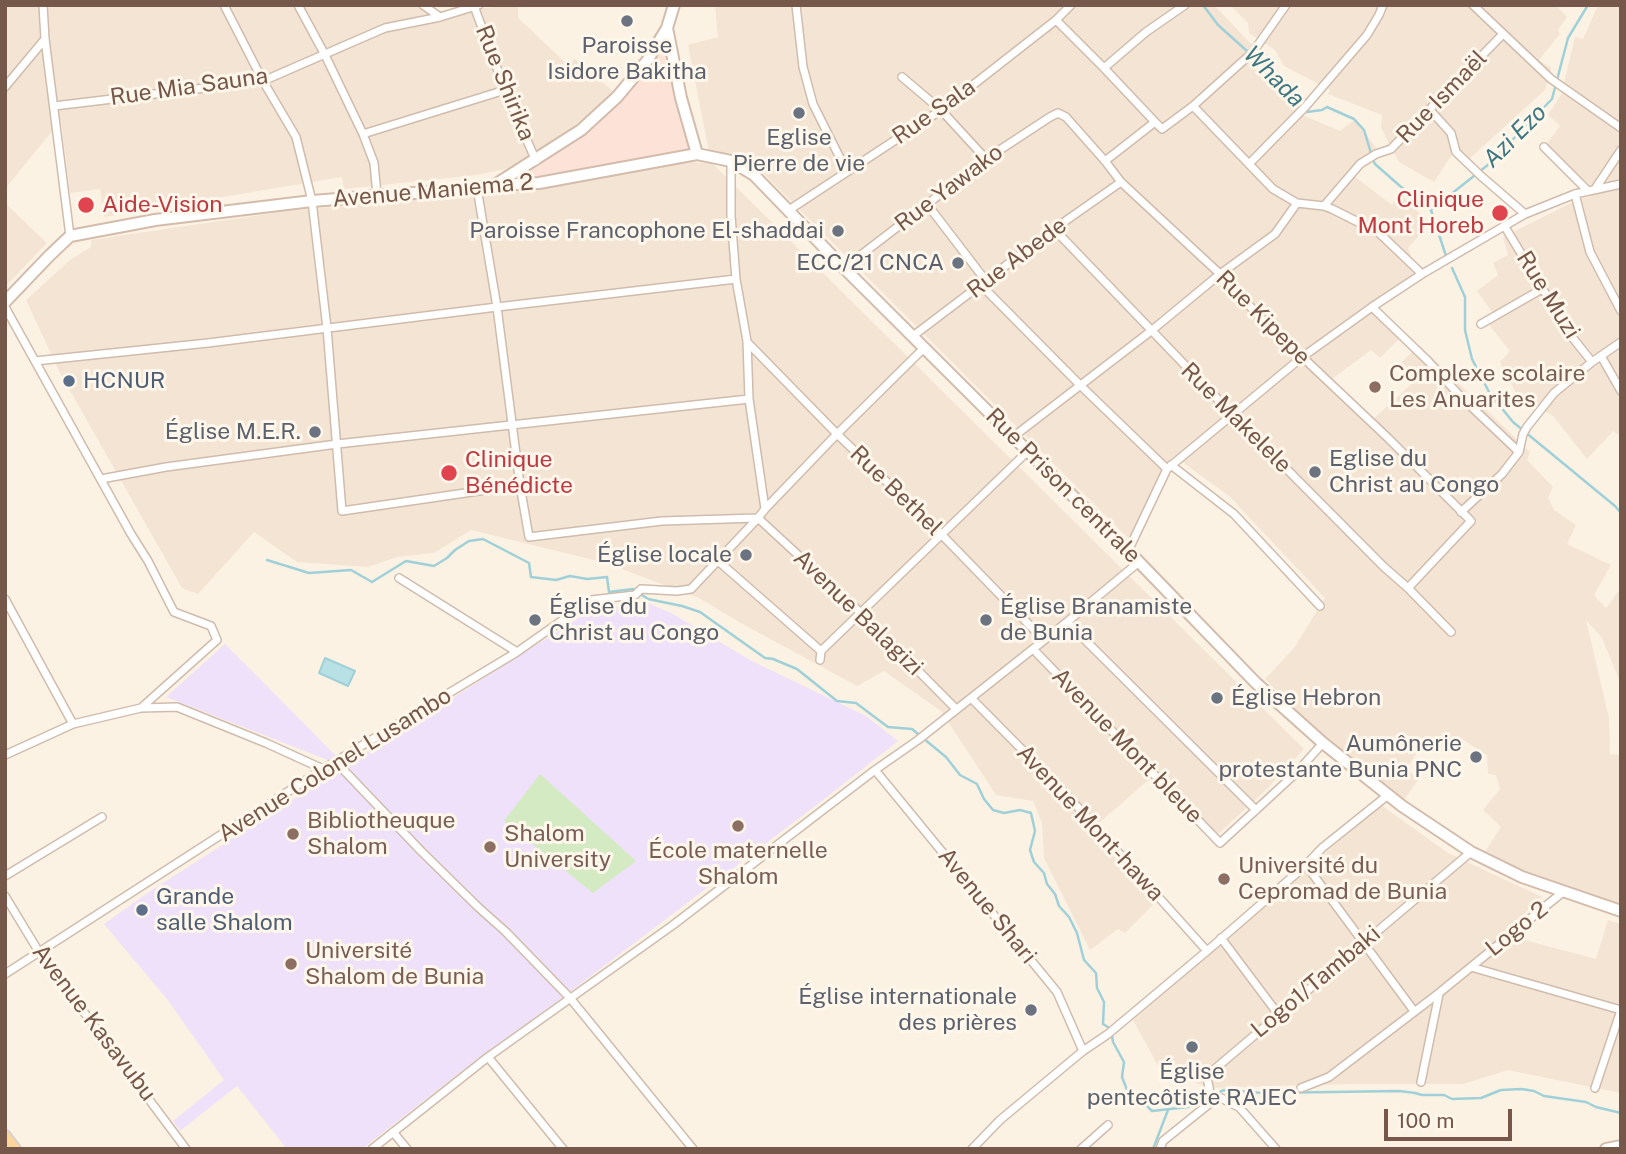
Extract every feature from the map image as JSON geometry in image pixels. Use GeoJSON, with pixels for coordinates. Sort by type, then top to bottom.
{"type":"FeatureCollection","features":[{"type":"Feature","properties":{"kind":"main road"},"geometry":{"type":"LineString","coordinates":[[5,1136],[15,1149]]}},
{"type":"Feature","properties":{"kind":"street"},"geometry":{"type":"LineString","coordinates":[[43,5],[70,236]]}},
{"type":"Feature","properties":{"kind":"street"},"geometry":{"type":"LineString","coordinates":[[141,708],[217,640],[211,626],[178,614],[34,361],[5,304],[70,236],[155,220],[312,201],[296,137],[263,81],[224,5]]}},
{"type":"Feature","properties":{"kind":"street"},"geometry":{"type":"LineString","coordinates":[[298,5],[363,134],[374,163],[377,195]]}},
{"type":"Feature","properties":{"kind":"street"},"geometry":{"type":"LineString","coordinates":[[423,5],[440,17]]}},
{"type":"Feature","properties":{"kind":"street","name":"Rue Mia Sauna"},"geometry":{"type":"LineString","coordinates":[[54,106],[263,81],[385,28],[440,17],[479,5]]}},
{"type":"Feature","properties":{"kind":"street"},"geometry":{"type":"LineString","coordinates":[[495,185],[581,130],[617,97],[647,61],[667,29],[674,5]]}},
{"type":"Feature","properties":{"kind":"street"},"geometry":{"type":"LineString","coordinates":[[796,5],[803,67],[813,104],[848,172]]}},
{"type":"Feature","properties":{"kind":"street","name":"Rue Sala"},"geometry":{"type":"LineString","coordinates":[[789,210],[941,110],[1056,20],[1071,5]]}},
{"type":"Feature","properties":{"kind":"street"},"geometry":{"type":"LineString","coordinates":[[1104,68],[1146,32],[1185,5]]}},
{"type":"Feature","properties":{"kind":"street"},"geometry":{"type":"LineString","coordinates":[[1056,20],[1162,129],[1193,106],[1251,53],[1286,5]]}},
{"type":"Feature","properties":{"kind":"street"},"geometry":{"type":"LineString","coordinates":[[1249,164],[1303,109],[1367,35],[1380,15],[1382,5]]}},
{"type":"Feature","properties":{"kind":"street"},"geometry":{"type":"LineString","coordinates":[[1474,5],[1550,79],[1621,128]]}},
{"type":"Feature","properties":{"kind":"street","name":"Rue Shirika"},"geometry":{"type":"LineString","coordinates":[[474,6],[505,90],[536,161]]}},
{"type":"Feature","properties":{"kind":"street"},"geometry":{"type":"LineString","coordinates":[[667,29],[696,154]]}},
{"type":"Feature","properties":{"kind":"street","name":"Rue Ismaël"},"geometry":{"type":"LineString","coordinates":[[1324,206],[1360,164],[1391,149],[1503,34]]}},
{"type":"Feature","properties":{"kind":"street"},"geometry":{"type":"LineString","coordinates":[[5,87],[45,39]]}},
{"type":"Feature","properties":{"kind":"street"},"geometry":{"type":"LineString","coordinates":[[902,77],[941,110],[986,159]]}},
{"type":"Feature","properties":{"kind":"street"},"geometry":{"type":"LineString","coordinates":[[363,134],[505,90]]}},
{"type":"Feature","properties":{"kind":"street"},"geometry":{"type":"LineString","coordinates":[[1193,106],[1273,189],[1297,203],[1324,206],[1378,232],[1422,274]]}},
{"type":"Feature","properties":{"kind":"street"},"geometry":{"type":"LineString","coordinates":[[1430,110],[1451,132],[1456,152],[1525,214]]}},
{"type":"Feature","properties":{"kind":"street","name":"Rue Yawako"},"geometry":{"type":"LineString","coordinates":[[844,268],[986,159],[1058,113]]}},
{"type":"Feature","properties":{"kind":"street","name":"Rue Kipepe"},"geometry":{"type":"LineString","coordinates":[[1058,113],[1066,117],[1121,182],[1220,274],[1301,358],[1388,438],[1471,521],[1408,588]]}},
{"type":"Feature","properties":{"kind":"street"},"geometry":{"type":"LineString","coordinates":[[1105,161],[1154,122]]}},
{"type":"Feature","properties":{"kind":"street"},"geometry":{"type":"LineString","coordinates":[[1544,147],[1591,190]]}},
{"type":"Feature","properties":{"kind":"street"},"geometry":{"type":"LineString","coordinates":[[1591,190],[1621,150]]}},
{"type":"Feature","properties":{"kind":"street","name":"Rue Prison centrale"},"geometry":{"type":"LineString","coordinates":[[696,154],[731,161],[754,175],[1027,452],[1129,551],[1256,683],[1323,743],[1402,806],[1472,852],[1522,877],[1621,911]]}},
{"type":"Feature","properties":{"kind":"street","name":"Avenue Maniema 2"},"geometry":{"type":"LineString","coordinates":[[520,485],[342,511],[327,328],[312,201],[539,183],[696,154]]}},
{"type":"Feature","properties":{"kind":"street"},"geometry":{"type":"LineString","coordinates":[[731,161],[736,278],[747,341],[749,399],[765,509]]}},
{"type":"Feature","properties":{"kind":"street","name":"Rue Abede"},"geometry":{"type":"LineString","coordinates":[[913,336],[1121,182]]}},
{"type":"Feature","properties":{"kind":"street"},"geometry":{"type":"LineString","coordinates":[[1129,551],[1169,467],[1301,358],[1422,274],[1525,214],[1574,194],[1621,184]]}},
{"type":"Feature","properties":{"kind":"street"},"geometry":{"type":"LineString","coordinates":[[477,188],[497,307],[529,537],[662,522],[758,518]]}},
{"type":"Feature","properties":{"kind":"street"},"geometry":{"type":"LineString","coordinates":[[1574,194],[1590,252],[1621,311]]}},
{"type":"Feature","properties":{"kind":"street"},"geometry":{"type":"LineString","coordinates":[[1013,437],[1275,234],[1297,203]]}},
{"type":"Feature","properties":{"kind":"street"},"geometry":{"type":"LineString","coordinates":[[927,204],[984,283],[1081,386],[1169,467],[1234,514],[1320,606]]}},
{"type":"Feature","properties":{"kind":"street","name":"Rue Muzi"},"geometry":{"type":"LineString","coordinates":[[1505,226],[1572,337],[1592,362]]}},
{"type":"Feature","properties":{"kind":"street","name":"Rue Makelele"},"geometry":{"type":"LineString","coordinates":[[1054,229],[1232,414],[1451,632]]}},
{"type":"Feature","properties":{"kind":"street"},"geometry":{"type":"LineString","coordinates":[[34,361],[208,343],[736,278]]}},
{"type":"Feature","properties":{"kind":"street"},"geometry":{"type":"LineString","coordinates":[[1481,324],[1542,289]]}},
{"type":"Feature","properties":{"kind":"street"},"geometry":{"type":"LineString","coordinates":[[1372,307],[1519,452]]}},
{"type":"Feature","properties":{"kind":"street","name":"Rue Bethel"},"geometry":{"type":"LineString","coordinates":[[747,341],[1044,640]]}},
{"type":"Feature","properties":{"kind":"street"},"geometry":{"type":"LineString","coordinates":[[1461,512],[1502,474],[1519,452],[1525,430],[1555,393],[1621,342]]}},
{"type":"Feature","properties":{"kind":"street","name":"Avenue Colonel Lusambo"},"geometry":{"type":"LineString","coordinates":[[5,974],[323,769],[517,652],[591,600],[638,592],[691,589],[837,434],[925,348]]}},
{"type":"Feature","properties":{"kind":"street"},"geometry":{"type":"LineString","coordinates":[[1601,356],[1621,391]]}},
{"type":"Feature","properties":{"kind":"street"},"geometry":{"type":"LineString","coordinates":[[101,479],[166,467],[337,444],[749,399]]}},
{"type":"Feature","properties":{"kind":"street"},"geometry":{"type":"LineString","coordinates":[[820,660],[821,651],[1027,452]]}},
{"type":"Feature","properties":{"kind":"street","name":"Avenue Balagizi"},"geometry":{"type":"LineString","coordinates":[[758,518],[861,613],[956,709]]}},
{"type":"Feature","properties":{"kind":"street"},"geometry":{"type":"LineString","coordinates":[[717,560],[821,651]]}},
{"type":"Feature","properties":{"kind":"street"},"geometry":{"type":"LineString","coordinates":[[372,1149],[488,1057],[673,925],[921,737],[1139,562]]}},
{"type":"Feature","properties":{"kind":"street"},"geometry":{"type":"LineString","coordinates":[[399,578],[517,652]]}},
{"type":"Feature","properties":{"kind":"street"},"geometry":{"type":"LineString","coordinates":[[5,599],[73,724]]}},
{"type":"Feature","properties":{"kind":"street"},"geometry":{"type":"LineString","coordinates":[[1067,622],[1256,810],[1296,773],[1323,743]]}},
{"type":"Feature","properties":{"kind":"street","name":"Avenue Mont bleue"},"geometry":{"type":"LineString","coordinates":[[1033,649],[1220,844],[1256,810]]}},
{"type":"Feature","properties":{"kind":"street","name":"Avenue Mont-hawa"},"geometry":{"type":"LineString","coordinates":[[971,698],[1066,794],[1207,951]]}},
{"type":"Feature","properties":{"kind":"street"},"geometry":{"type":"LineString","coordinates":[[5,755],[73,724],[141,708],[177,707],[323,769]]}},
{"type":"Feature","properties":{"kind":"street"},"geometry":{"type":"LineString","coordinates":[[336,762],[421,851],[570,998],[693,1149]]}},
{"type":"Feature","properties":{"kind":"street","name":"Avenue Shari"},"geometry":{"type":"LineString","coordinates":[[875,770],[1057,992],[1083,1051]]}},
{"type":"Feature","properties":{"kind":"street"},"geometry":{"type":"LineString","coordinates":[[972,1149],[1000,1120],[1083,1051],[1108,1034],[1306,865],[1322,848],[1388,795]]}},
{"type":"Feature","properties":{"kind":"street"},"geometry":{"type":"LineString","coordinates":[[5,876],[102,817]]}},
{"type":"Feature","properties":{"kind":"street","name":"Logo1/Tambaki"},"geometry":{"type":"LineString","coordinates":[[1213,1096],[1208,1078],[1210,1073],[1472,852]]}},
{"type":"Feature","properties":{"kind":"street"},"geometry":{"type":"LineString","coordinates":[[1306,865],[1414,1011]]}},
{"type":"Feature","properties":{"kind":"street","name":"Logo 2"},"geometry":{"type":"LineString","coordinates":[[1301,1088],[1328,1077],[1439,993],[1563,892]]}},
{"type":"Feature","properties":{"kind":"street","name":"Avenue Kasavubu"},"geometry":{"type":"LineString","coordinates":[[5,896],[39,952],[186,1149]]}},
{"type":"Feature","properties":{"kind":"street"},"geometry":{"type":"LineString","coordinates":[[1221,938],[1278,1014]]}},
{"type":"Feature","properties":{"kind":"street"},"geometry":{"type":"LineString","coordinates":[[1471,967],[1621,1010],[1595,1088]]}},
{"type":"Feature","properties":{"kind":"street"},"geometry":{"type":"LineString","coordinates":[[1421,1082],[1439,993]]}},
{"type":"Feature","properties":{"kind":"street"},"geometry":{"type":"LineString","coordinates":[[488,1057],[563,1149]]}},
{"type":"Feature","properties":{"kind":"street"},"geometry":{"type":"LineString","coordinates":[[1160,1149],[1163,1141],[1213,1096],[1238,1107],[1276,1149]]}},
{"type":"Feature","properties":{"kind":"street"},"geometry":{"type":"LineString","coordinates":[[1081,1149],[1108,1125]]}},
{"type":"Feature","properties":{"kind":"street"},"geometry":{"type":"LineString","coordinates":[[393,1132],[407,1149]]}},
{"type":"Feature","properties":{"kind":"street"},"geometry":{"type":"LineString","coordinates":[[1606,1149],[1621,1146]]}},
{"type":"Feature","properties":{"kind":"shaded area"},"geometry":{"type":"Polygon","coordinates":[[[5,5],[420,5],[426,13],[518,5],[518,18],[567,64],[575,59],[614,92],[566,133],[515,167],[476,175],[344,189],[342,177],[104,217],[100,189],[70,193],[61,120],[5,189],[5,5]]]}},
{"type":"Feature","properties":{"kind":"shaded area"},"geometry":{"type":"Polygon","coordinates":[[[715,5],[1214,5],[1253,46],[1265,50],[1277,71],[1308,101],[1300,114],[1340,131],[1355,119],[1377,149],[1354,176],[1392,205],[1400,194],[1430,223],[1408,248],[1417,273],[1374,302],[1404,334],[1380,358],[1371,350],[1328,382],[1371,421],[1415,381],[1401,363],[1419,345],[1530,452],[1527,460],[1553,487],[1548,498],[1554,510],[1576,525],[1567,544],[1611,565],[1594,595],[1606,608],[1621,588],[1621,684],[1602,638],[1586,620],[1609,718],[1610,754],[1621,755],[1621,907],[1555,887],[1484,853],[1501,827],[1483,810],[1500,789],[1496,775],[1488,774],[1487,755],[1460,738],[1448,754],[1422,745],[1407,768],[1418,780],[1403,801],[1309,723],[1265,679],[1294,648],[1325,598],[1229,496],[1177,458],[1131,541],[752,162],[740,156],[709,152],[688,45],[718,37],[715,5]]]}},
{"type":"Feature","properties":{"kind":"shaded area"},"geometry":{"type":"Polygon","coordinates":[[[1230,5],[1556,5],[1567,17],[1558,30],[1560,34],[1539,60],[1551,68],[1545,90],[1469,159],[1457,147],[1434,182],[1399,162],[1381,128],[1382,115],[1328,94],[1330,90],[1284,66],[1275,50],[1249,33],[1248,23],[1230,5]]]}},
{"type":"Feature","properties":{"kind":"shaded area"},"geometry":{"type":"Polygon","coordinates":[[[1598,5],[1621,5],[1621,437],[1613,431],[1587,459],[1553,416],[1517,395],[1500,362],[1510,351],[1486,321],[1495,316],[1477,291],[1498,275],[1493,263],[1508,255],[1503,237],[1577,200],[1592,196],[1591,186],[1546,145],[1560,126],[1548,115],[1561,95],[1575,37],[1583,39],[1598,5]]]}},
{"type":"Feature","properties":{"kind":"shaded area"},"geometry":{"type":"Polygon","coordinates":[[[668,47],[690,151],[538,181],[527,173],[602,120],[649,64],[668,47]]]}},
{"type":"Feature","properties":{"kind":"shaded area"},"geometry":{"type":"Polygon","coordinates":[[[688,162],[712,163],[1304,749],[1264,792],[1218,834],[1208,835],[1153,776],[1091,830],[1155,903],[1125,933],[1118,929],[1090,950],[1044,858],[1042,823],[1033,801],[996,795],[941,711],[884,671],[857,686],[699,598],[606,563],[471,530],[434,553],[397,557],[368,567],[297,562],[254,532],[198,594],[182,588],[60,373],[26,300],[70,260],[91,247],[91,240],[288,211],[520,190],[688,162]]]}},
{"type":"Feature","properties":{"kind":"shaded area"},"geometry":{"type":"Polygon","coordinates":[[[5,203],[47,243],[5,287],[5,203]]]}},
{"type":"Feature","properties":{"kind":"shaded area","name":"Shalom University"},"geometry":{"type":"Polygon","coordinates":[[[648,603],[673,614],[750,660],[866,716],[898,741],[362,1149],[287,1149],[237,1086],[180,1131],[173,1121],[224,1080],[167,999],[104,924],[146,894],[593,609],[648,603]]]}},
{"type":"Feature","properties":{"kind":"shaded area"},"geometry":{"type":"Polygon","coordinates":[[[225,644],[338,758],[333,762],[166,697],[225,644]]]}},
{"type":"Feature","properties":{"kind":"shaded area"},"geometry":{"type":"Polygon","coordinates":[[[1381,805],[1448,853],[1542,897],[1502,934],[1596,959],[1608,920],[1621,924],[1621,1093],[1508,1070],[1463,1084],[1209,1088],[1160,1069],[1133,1020],[1381,805]]]}},
{"type":"Feature","properties":{"kind":"green space"},"geometry":{"type":"Polygon","coordinates":[[[540,774],[636,861],[593,893],[504,821],[540,774]]]}},
{"type":"Feature","properties":{"kind":"water"},"geometry":{"type":"Polygon","coordinates":[[[325,658],[355,671],[348,686],[319,673],[325,658]]]}},
{"type":"Feature","properties":{"kind":"waterway","name":"Whada"},"geometry":{"type":"LineString","coordinates":[[1203,5],[1218,25],[1247,51],[1256,55],[1279,88],[1307,112],[1327,107],[1354,119],[1364,130],[1371,153]]}},
{"type":"Feature","properties":{"kind":"waterway","name":"Azi Ezo"},"geometry":{"type":"LineString","coordinates":[[1431,210],[1489,164],[1552,99],[1568,38],[1588,5]]}},
{"type":"Feature","properties":{"kind":"waterway","name":"Whada"},"geometry":{"type":"LineString","coordinates":[[1373,160],[1431,210],[1446,256]]}},
{"type":"Feature","properties":{"kind":"waterway","name":"Whada"},"geometry":{"type":"LineString","coordinates":[[1452,268],[1465,297],[1465,330],[1472,359],[1490,394],[1513,422],[1621,513]]}},
{"type":"Feature","properties":{"kind":"waterway"},"geometry":{"type":"LineString","coordinates":[[267,560],[309,573],[351,570],[372,582],[406,561],[434,566],[469,541],[483,539],[529,563],[531,577],[556,580],[570,576],[587,579],[607,577],[609,592],[633,589],[648,599],[700,612],[765,658],[797,669],[837,701],[856,703],[888,727],[912,729],[946,757],[960,775],[977,784],[993,810],[1004,813],[1020,810],[1031,813],[1035,831],[1030,850],[1034,862],[1044,873],[1059,906],[1069,917],[1077,933],[1084,960],[1096,973],[1097,988],[1104,1002],[1103,1024],[1111,1029],[1113,1042],[1124,1062],[1122,1077],[1129,1095],[1141,1100],[1152,1111],[1188,1107],[1224,1090],[1263,1093],[1399,1091],[1444,1095],[1452,1099],[1481,1098],[1501,1090],[1522,1089],[1544,1096],[1586,1102],[1621,1113]]}},
{"type":"Feature","properties":{"kind":"waterway"},"geometry":{"type":"LineString","coordinates":[[1153,1149],[1168,1110]]}},
{"type":"Feature","properties":{"kind":"place","name":"Paroisse Isidore Bakitha"},"geometry":{"type":"Point","coordinates":[627,21]}},
{"type":"Feature","properties":{"kind":"place","name":"Eglise Pierre de vie"},"geometry":{"type":"Point","coordinates":[799,113]}},
{"type":"Feature","properties":{"kind":"place","name":"Aide-Vision"},"geometry":{"type":"Point","coordinates":[86,205]}},
{"type":"Feature","properties":{"kind":"place","name":"Clinique Mont Horeb"},"geometry":{"type":"Point","coordinates":[1500,213]}},
{"type":"Feature","properties":{"kind":"place","name":"Paroisse Francophone El-shaddai"},"geometry":{"type":"Point","coordinates":[838,231]}},
{"type":"Feature","properties":{"kind":"place","name":"ECC/21 CNCA"},"geometry":{"type":"Point","coordinates":[958,263]}},
{"type":"Feature","properties":{"kind":"place","name":"HCNUR"},"geometry":{"type":"Point","coordinates":[69,381]}},
{"type":"Feature","properties":{"kind":"place","name":"Complexe scolaire Les Anuarites"},"geometry":{"type":"Point","coordinates":[1375,387]}},
{"type":"Feature","properties":{"kind":"place","name":"Église M.E.R."},"geometry":{"type":"Point","coordinates":[315,432]}},
{"type":"Feature","properties":{"kind":"place","name":"Eglise du Christ au Congo"},"geometry":{"type":"Point","coordinates":[1315,472]}},
{"type":"Feature","properties":{"kind":"place","name":"Clinique Bénédicte"},"geometry":{"type":"Point","coordinates":[449,473]}},
{"type":"Feature","properties":{"kind":"place","name":"Église locale"},"geometry":{"type":"Point","coordinates":[746,555]}},
{"type":"Feature","properties":{"kind":"place","name":"Église du Christ au Congo"},"geometry":{"type":"Point","coordinates":[535,620]}},
{"type":"Feature","properties":{"kind":"place","name":"Église Branamiste de Bunia"},"geometry":{"type":"Point","coordinates":[986,620]}},
{"type":"Feature","properties":{"kind":"place","name":"Église Hebron"},"geometry":{"type":"Point","coordinates":[1217,698]}},
{"type":"Feature","properties":{"kind":"place","name":"Aumônerie protestante Bunia PNC"},"geometry":{"type":"Point","coordinates":[1476,757]}},
{"type":"Feature","properties":{"kind":"place","name":"École maternelle Shalom"},"geometry":{"type":"Point","coordinates":[738,826]}},
{"type":"Feature","properties":{"kind":"place","name":"Bibliotheuque Shalom"},"geometry":{"type":"Point","coordinates":[293,834]}},
{"type":"Feature","properties":{"kind":"place","name":"Shalom University"},"geometry":{"type":"Point","coordinates":[490,847]}},
{"type":"Feature","properties":{"kind":"place","name":"Université du Cepromad de Bunia"},"geometry":{"type":"Point","coordinates":[1224,879]}},
{"type":"Feature","properties":{"kind":"place","name":"Grande salle Shalom"},"geometry":{"type":"Point","coordinates":[142,910]}},
{"type":"Feature","properties":{"kind":"place","name":"Université Shalom de Bunia"},"geometry":{"type":"Point","coordinates":[291,964]}},
{"type":"Feature","properties":{"kind":"place","name":"Église internationale des prières"},"geometry":{"type":"Point","coordinates":[1031,1010]}},
{"type":"Feature","properties":{"kind":"place","name":"Église pentecôtiste RAJEC"},"geometry":{"type":"Point","coordinates":[1192,1047]}}]}
